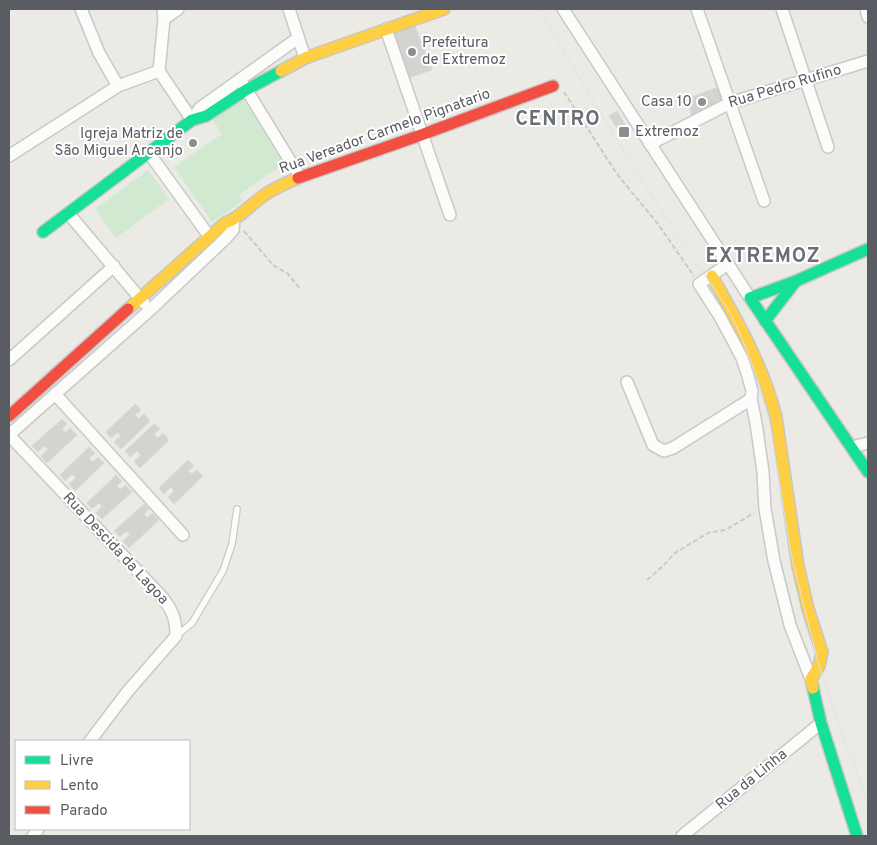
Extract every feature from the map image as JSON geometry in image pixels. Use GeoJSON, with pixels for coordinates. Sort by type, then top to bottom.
{"type":"FeatureCollection","features":[{"type":"Feature","properties":{"kind":"street"},"geometry":{"type":"LineString","coordinates":[[81,9],[99,53],[118,86]]}},
{"type":"Feature","properties":{"kind":"street"},"geometry":{"type":"LineString","coordinates":[[178,9],[164,14],[160,71],[192,120]]}},
{"type":"Feature","properties":{"kind":"street"},"geometry":{"type":"LineString","coordinates":[[289,9],[305,58]]}},
{"type":"Feature","properties":{"kind":"street"},"geometry":{"type":"LineString","coordinates":[[243,84],[305,58],[444,9]]}},
{"type":"Feature","properties":{"kind":"street"},"geometry":{"type":"LineString","coordinates":[[563,9],[765,321],[868,472]]}},
{"type":"Feature","properties":{"kind":"street"},"geometry":{"type":"LineString","coordinates":[[697,9],[764,201]]}},
{"type":"Feature","properties":{"kind":"street"},"geometry":{"type":"LineString","coordinates":[[782,9],[828,147]]}},
{"type":"Feature","properties":{"kind":"street"},"geometry":{"type":"LineString","coordinates":[[866,9],[868,17]]}},
{"type":"Feature","properties":{"kind":"street"},"geometry":{"type":"LineString","coordinates":[[386,29],[450,215]]}},
{"type":"Feature","properties":{"kind":"street"},"geometry":{"type":"LineString","coordinates":[[42,232],[192,120],[206,116],[298,38]]}},
{"type":"Feature","properties":{"kind":"street","name":"Rua Pedro Rufino"},"geometry":{"type":"LineString","coordinates":[[650,144],[730,103],[868,62]]}},
{"type":"Feature","properties":{"kind":"street"},"geometry":{"type":"LineString","coordinates":[[9,156],[118,86],[160,71]]}},
{"type":"Feature","properties":{"kind":"street"},"geometry":{"type":"LineString","coordinates":[[243,84],[300,177]]}},
{"type":"Feature","properties":{"kind":"street","name":"Rua Vereador Carmelo Pignatario"},"geometry":{"type":"LineString","coordinates":[[9,416],[224,223],[234,220],[261,197],[275,188],[300,177],[553,86]]}},
{"type":"Feature","properties":{"kind":"street"},"geometry":{"type":"LineString","coordinates":[[149,153],[209,236]]}},
{"type":"Feature","properties":{"kind":"street"},"geometry":{"type":"LineString","coordinates":[[68,212],[150,310]]}},
{"type":"Feature","properties":{"kind":"street","name":"Rua Vereador Carmelo Pignatario"},"geometry":{"type":"LineString","coordinates":[[9,435],[150,310],[225,239],[233,230],[234,220]]}},
{"type":"Feature","properties":{"kind":"street"},"geometry":{"type":"LineString","coordinates":[[750,298],[796,281],[868,249]]}},
{"type":"Feature","properties":{"kind":"street"},"geometry":{"type":"LineString","coordinates":[[728,264],[699,284],[720,315],[742,358],[752,391],[751,399],[756,423],[765,507],[774,561],[790,625],[811,679],[821,723],[857,836]]}},
{"type":"Feature","properties":{"kind":"street"},"geometry":{"type":"LineString","coordinates":[[9,360],[114,266]]}},
{"type":"Feature","properties":{"kind":"street"},"geometry":{"type":"LineString","coordinates":[[712,276],[741,326],[752,350],[776,417],[793,541],[805,597],[822,652],[819,666],[811,679]]}},
{"type":"Feature","properties":{"kind":"street"},"geometry":{"type":"LineString","coordinates":[[765,321],[796,281]]}},
{"type":"Feature","properties":{"kind":"street"},"geometry":{"type":"LineString","coordinates":[[627,382],[653,445],[664,451],[674,448],[751,399]]}},
{"type":"Feature","properties":{"kind":"street"},"geometry":{"type":"LineString","coordinates":[[55,394],[183,535]]}},
{"type":"Feature","properties":{"kind":"street","name":"Rua Descida da Lagoa"},"geometry":{"type":"LineString","coordinates":[[9,435],[163,598],[173,612],[176,636]]}},
{"type":"Feature","properties":{"kind":"street"},"geometry":{"type":"LineString","coordinates":[[852,447],[868,442]]}},
{"type":"Feature","properties":{"kind":"street"},"geometry":{"type":"LineString","coordinates":[[91,740],[128,691],[176,636]]}},
{"type":"Feature","properties":{"kind":"street","name":"Rua da Linha"},"geometry":{"type":"LineString","coordinates":[[682,836],[821,723]]}},
{"type":"Feature","properties":{"kind":"lane"},"geometry":{"type":"LineString","coordinates":[[176,636],[192,623],[223,571],[232,544],[237,509]]}},
{"type":"Feature","properties":{"kind":"path"},"geometry":{"type":"LineString","coordinates":[[553,86],[557,86],[564,92],[617,174],[658,224],[699,284]]}},
{"type":"Feature","properties":{"kind":"path"},"geometry":{"type":"LineString","coordinates":[[234,220],[273,265],[288,274],[301,290]]}},
{"type":"Feature","properties":{"kind":"path"},"geometry":{"type":"LineString","coordinates":[[647,580],[676,553],[708,533],[725,530],[765,507]]}},
{"type":"Feature","properties":{"kind":"green space"},"geometry":{"type":"Polygon","coordinates":[[[242,98],[286,162],[239,195],[243,201],[212,222],[174,167],[222,134],[212,119],[242,98]]]}},
{"type":"Feature","properties":{"kind":"green space"},"geometry":{"type":"Polygon","coordinates":[[[148,170],[169,199],[116,238],[95,209],[148,170]]]}},
{"type":"Feature","properties":{"kind":"building","name":"Prefeitura de Extremoz"},"geometry":{"type":"Polygon","coordinates":[[[415,26],[432,70],[408,78],[393,34],[415,26]]]}},
{"type":"Feature","properties":{"kind":"building"},"geometry":{"type":"Polygon","coordinates":[[[722,86],[726,102],[718,106],[710,90],[722,86]]]}},
{"type":"Feature","properties":{"kind":"building","name":"Casa 10"},"geometry":{"type":"Polygon","coordinates":[[[710,90],[718,106],[692,116],[687,99],[710,90]]]}},
{"type":"Feature","properties":{"kind":"building"},"geometry":{"type":"Polygon","coordinates":[[[617,111],[631,134],[624,139],[609,116],[617,111]]]}},
{"type":"Feature","properties":{"kind":"building"},"geometry":{"type":"Polygon","coordinates":[[[135,404],[141,410],[135,415],[139,419],[144,414],[150,421],[121,449],[114,442],[121,436],[118,432],[111,438],[106,432],[135,404]]]}},
{"type":"Feature","properties":{"kind":"building"},"geometry":{"type":"Polygon","coordinates":[[[62,419],[67,424],[62,429],[65,433],[70,428],[77,435],[47,463],[41,456],[48,449],[44,446],[38,452],[32,446],[62,419]]]}},
{"type":"Feature","properties":{"kind":"building"},"geometry":{"type":"Polygon","coordinates":[[[154,424],[160,429],[154,434],[158,438],[163,433],[169,440],[140,468],[134,461],[141,455],[137,451],[130,457],[125,451],[154,424]]]}},
{"type":"Feature","properties":{"kind":"building"},"geometry":{"type":"Polygon","coordinates":[[[89,447],[95,453],[89,458],[93,462],[98,457],[104,463],[75,491],[69,484],[76,478],[72,474],[65,481],[60,475],[89,447]]]}},
{"type":"Feature","properties":{"kind":"building"},"geometry":{"type":"Polygon","coordinates":[[[188,460],[194,466],[188,471],[192,474],[197,470],[203,476],[174,504],[168,497],[174,491],[171,487],[164,494],[159,488],[188,460]]]}},
{"type":"Feature","properties":{"kind":"building"},"geometry":{"type":"Polygon","coordinates":[[[116,475],[122,481],[117,486],[120,490],[125,485],[132,492],[102,519],[96,513],[102,506],[99,503],[92,509],[87,503],[116,475]]]}},
{"type":"Feature","properties":{"kind":"building"},"geometry":{"type":"Polygon","coordinates":[[[144,504],[149,509],[144,514],[147,518],[152,513],[159,520],[129,548],[123,541],[130,534],[126,531],[120,537],[114,531],[144,504]]]}},
{"type":"Feature","properties":{"kind":"tram line"},"geometry":{"type":"LineString","coordinates":[[539,9],[616,139],[677,235],[728,309],[742,338],[759,384],[770,425],[791,554],[819,666],[868,805]]}},
{"type":"Feature","properties":{"kind":"traffic: fast"},"geometry":{"type":"LineString","coordinates":[[43,232],[192,120],[206,116],[246,90],[281,71]]}},
{"type":"Feature","properties":{"kind":"traffic: fast"},"geometry":{"type":"LineString","coordinates":[[868,249],[796,281],[750,298],[868,472]]}},
{"type":"Feature","properties":{"kind":"traffic: fast"},"geometry":{"type":"LineString","coordinates":[[765,321],[796,281]]}},
{"type":"Feature","properties":{"kind":"traffic: fast"},"geometry":{"type":"LineString","coordinates":[[813,688],[821,723],[857,836]]}},
{"type":"Feature","properties":{"kind":"traffic: slow"},"geometry":{"type":"LineString","coordinates":[[281,71],[305,58],[444,9]]}},
{"type":"Feature","properties":{"kind":"traffic: slow"},"geometry":{"type":"LineString","coordinates":[[128,309],[225,223],[240,215],[267,193],[298,178]]}},
{"type":"Feature","properties":{"kind":"traffic: slow"},"geometry":{"type":"LineString","coordinates":[[712,276],[757,362],[776,417],[798,566],[808,609],[822,652],[819,666],[811,679],[813,688]]}},
{"type":"Feature","properties":{"kind":"traffic: jam"},"geometry":{"type":"LineString","coordinates":[[298,178],[553,86]]}},
{"type":"Feature","properties":{"kind":"traffic: jam"},"geometry":{"type":"LineString","coordinates":[[9,416],[128,309]]}},
{"type":"Feature","properties":{"kind":"place","name":"Prefeitura de Extremoz"},"geometry":{"type":"Point","coordinates":[412,52]}},
{"type":"Feature","properties":{"kind":"place","name":"Casa 10"},"geometry":{"type":"Point","coordinates":[702,102]}},
{"type":"Feature","properties":{"kind":"place","name":"Extremoz"},"geometry":{"type":"Point","coordinates":[624,132]}},
{"type":"Feature","properties":{"kind":"place","name":"Igreja Matriz de São Miguel Arcanjo"},"geometry":{"type":"Point","coordinates":[193,143]}},
{"type":"Feature","properties":{"kind":"district","name":"CENTRO"},"geometry":{"type":"Point","coordinates":[558,120]}},
{"type":"Feature","properties":{"kind":"district","name":"EXTREMOZ"},"geometry":{"type":"Point","coordinates":[763,257]}}]}
